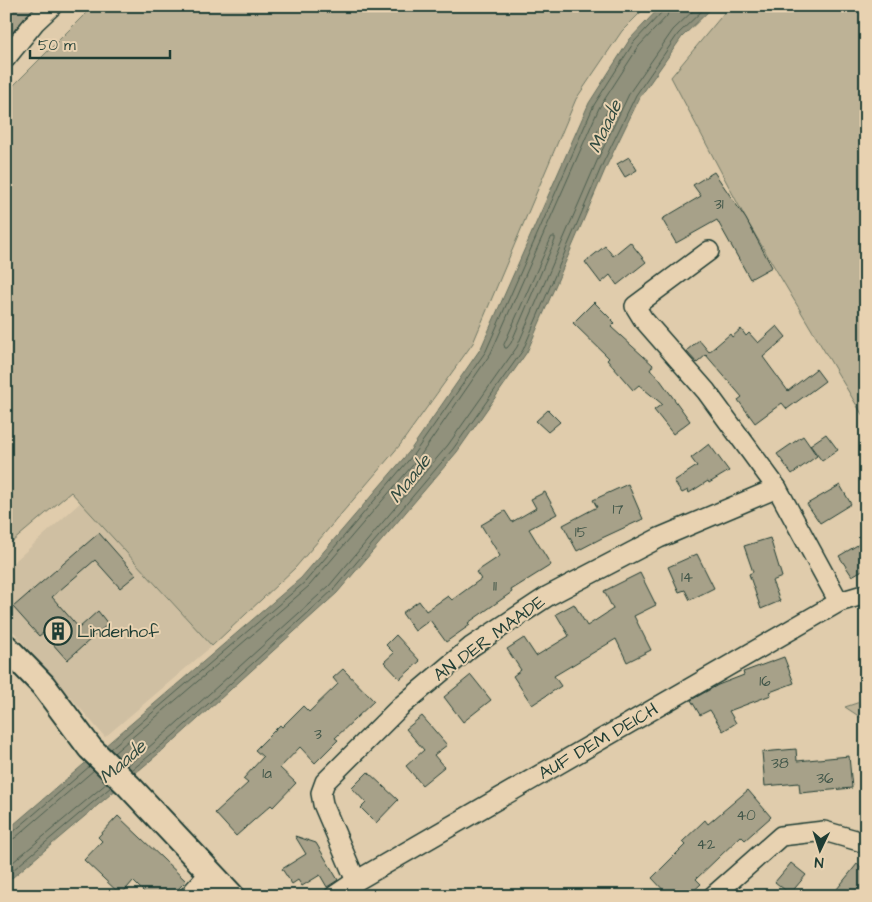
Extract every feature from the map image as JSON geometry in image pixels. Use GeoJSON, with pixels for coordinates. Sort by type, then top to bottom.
{"type":"FeatureCollection","features":[{"type":"Feature","properties":{"kind":"street"},"geometry":{"type":"LineString","coordinates":[[6,58],[52,6]]}},
{"type":"Feature","properties":{"kind":"street"},"geometry":{"type":"LineString","coordinates":[[709,251],[635,306],[643,319],[706,391],[777,488],[839,602]]}},
{"type":"Feature","properties":{"kind":"street","name":"AN DER MAADE"},"geometry":{"type":"LineString","coordinates":[[356,881],[323,804],[321,794],[325,782],[400,707],[470,647],[548,596],[659,538],[777,488]]}},
{"type":"Feature","properties":{"kind":"street","name":"AUF DEM DEICH"},"geometry":{"type":"LineString","coordinates":[[334,896],[356,881],[839,602],[866,594]]}},
{"type":"Feature","properties":{"kind":"street"},"geometry":{"type":"LineString","coordinates":[[6,647],[43,685],[90,748],[232,896]]}},
{"type":"Feature","properties":{"kind":"street"},"geometry":{"type":"LineString","coordinates":[[713,896],[781,836],[824,831],[866,843]]}},
{"type":"Feature","properties":{"kind":"street"},"geometry":{"type":"LineString","coordinates":[[189,896],[210,873]]}},
{"type":"Feature","properties":{"kind":"shaded area"},"geometry":{"type":"Polygon","coordinates":[[[93,6],[647,6],[622,31],[576,99],[473,343],[400,445],[295,568],[212,646],[71,492],[6,547],[6,93],[93,6]]]}},
{"type":"Feature","properties":{"kind":"shaded area"},"geometry":{"type":"Polygon","coordinates":[[[730,6],[866,6],[866,421],[747,221],[671,77],[730,6]]]}},
{"type":"Feature","properties":{"kind":"shaded area"},"geometry":{"type":"Polygon","coordinates":[[[81,502],[212,646],[105,737],[6,623],[6,569],[81,502]]]}},
{"type":"Feature","properties":{"kind":"shaded area"},"geometry":{"type":"Polygon","coordinates":[[[866,700],[866,721],[845,707],[866,700]]]}},
{"type":"Feature","properties":{"kind":"water","name":"Maade"},"geometry":{"type":"Polygon","coordinates":[[[661,6],[714,6],[682,37],[640,97],[607,165],[527,352],[457,452],[337,593],[177,738],[6,883],[6,831],[301,578],[409,452],[481,348],[589,103],[630,39],[661,6]]]}},
{"type":"Feature","properties":{"kind":"building"},"geometry":{"type":"Polygon","coordinates":[[[6,6],[35,6],[6,40],[6,6]]]}},
{"type":"Feature","properties":{"kind":"building"},"geometry":{"type":"Polygon","coordinates":[[[629,157],[637,170],[625,177],[617,164],[629,157]]]}},
{"type":"Feature","properties":{"kind":"building"},"geometry":{"type":"Polygon","coordinates":[[[714,172],[746,219],[772,267],[750,279],[717,220],[676,243],[662,219],[701,196],[693,185],[714,172]]]}},
{"type":"Feature","properties":{"kind":"building"},"geometry":{"type":"Polygon","coordinates":[[[630,242],[646,262],[617,285],[610,275],[601,283],[585,262],[605,246],[613,256],[630,242]]]}},
{"type":"Feature","properties":{"kind":"building"},"geometry":{"type":"Polygon","coordinates":[[[594,302],[615,323],[611,327],[653,365],[650,370],[658,377],[690,421],[673,434],[654,410],[662,404],[639,385],[633,390],[607,360],[609,358],[573,323],[594,302]]]}},
{"type":"Feature","properties":{"kind":"building"},"geometry":{"type":"Polygon","coordinates":[[[777,326],[786,337],[763,357],[788,391],[816,369],[825,381],[787,409],[782,403],[755,423],[738,400],[742,397],[706,355],[697,363],[686,351],[699,340],[709,352],[730,334],[732,337],[741,329],[746,336],[749,333],[758,343],[777,326]]]}},
{"type":"Feature","properties":{"kind":"building"},"geometry":{"type":"Polygon","coordinates":[[[548,410],[560,422],[548,432],[536,421],[548,410]]]}},
{"type":"Feature","properties":{"kind":"building"},"geometry":{"type":"Polygon","coordinates":[[[826,434],[838,450],[822,461],[810,445],[826,434]]]}},
{"type":"Feature","properties":{"kind":"building"},"geometry":{"type":"Polygon","coordinates":[[[803,436],[817,456],[792,474],[777,454],[803,436]]]}},
{"type":"Feature","properties":{"kind":"building"},"geometry":{"type":"Polygon","coordinates":[[[709,444],[729,471],[689,493],[688,490],[682,493],[674,481],[697,466],[691,458],[709,444]]]}},
{"type":"Feature","properties":{"kind":"building"},"geometry":{"type":"Polygon","coordinates":[[[628,484],[643,519],[577,551],[563,525],[597,507],[593,500],[628,484]]]}},
{"type":"Feature","properties":{"kind":"building"},"geometry":{"type":"Polygon","coordinates":[[[840,485],[851,504],[820,523],[807,504],[840,485]]]}},
{"type":"Feature","properties":{"kind":"building"},"geometry":{"type":"Polygon","coordinates":[[[545,492],[557,514],[529,529],[551,565],[511,590],[512,592],[468,623],[470,625],[446,642],[430,620],[415,631],[402,613],[419,601],[426,611],[448,596],[452,600],[481,579],[476,572],[500,556],[481,525],[505,511],[512,522],[536,508],[531,499],[545,492]]]}},
{"type":"Feature","properties":{"kind":"building"},"geometry":{"type":"Polygon","coordinates":[[[99,533],[136,575],[120,588],[95,560],[52,597],[79,628],[98,611],[108,624],[67,660],[43,633],[39,636],[13,607],[99,533]]]}},
{"type":"Feature","properties":{"kind":"building"},"geometry":{"type":"Polygon","coordinates":[[[770,538],[782,577],[772,581],[780,601],[761,609],[749,574],[753,572],[744,546],[770,538]]]}},
{"type":"Feature","properties":{"kind":"building"},"geometry":{"type":"Polygon","coordinates":[[[866,540],[866,568],[852,576],[839,556],[866,540]]]}},
{"type":"Feature","properties":{"kind":"building"},"geometry":{"type":"Polygon","coordinates":[[[697,554],[714,588],[690,600],[685,590],[679,592],[668,567],[697,554]]]}},
{"type":"Feature","properties":{"kind":"building"},"geometry":{"type":"Polygon","coordinates":[[[640,573],[656,605],[634,616],[651,650],[627,662],[616,639],[554,676],[561,686],[532,705],[513,676],[521,670],[507,649],[524,638],[536,656],[569,636],[556,614],[574,604],[587,626],[613,609],[604,591],[640,573]]]}},
{"type":"Feature","properties":{"kind":"building"},"geometry":{"type":"Polygon","coordinates":[[[396,635],[420,661],[400,679],[384,662],[394,653],[386,645],[396,635]]]}},
{"type":"Feature","properties":{"kind":"building"},"geometry":{"type":"Polygon","coordinates":[[[784,657],[794,683],[770,692],[771,695],[729,711],[736,723],[723,731],[710,710],[700,715],[691,700],[718,685],[744,675],[743,672],[784,657]]]}},
{"type":"Feature","properties":{"kind":"building"},"geometry":{"type":"Polygon","coordinates":[[[343,669],[374,701],[335,738],[338,740],[315,763],[300,747],[280,768],[296,783],[273,807],[271,805],[236,836],[215,813],[248,783],[243,779],[263,757],[255,750],[280,725],[282,727],[303,706],[309,712],[338,684],[333,678],[343,669]]]}},
{"type":"Feature","properties":{"kind":"building"},"geometry":{"type":"Polygon","coordinates":[[[471,675],[491,700],[463,722],[444,697],[471,675]]]}},
{"type":"Feature","properties":{"kind":"building"},"geometry":{"type":"Polygon","coordinates":[[[422,716],[447,745],[434,755],[444,767],[422,785],[406,766],[424,750],[406,729],[422,716]]]}},
{"type":"Feature","properties":{"kind":"building"},"geometry":{"type":"Polygon","coordinates":[[[796,749],[797,761],[849,756],[852,788],[800,793],[799,783],[765,786],[762,752],[796,749]]]}},
{"type":"Feature","properties":{"kind":"building"},"geometry":{"type":"Polygon","coordinates":[[[368,772],[398,800],[376,823],[361,808],[366,803],[352,788],[368,772]]]}},
{"type":"Feature","properties":{"kind":"building"},"geometry":{"type":"Polygon","coordinates":[[[748,790],[771,817],[745,840],[741,836],[696,879],[701,884],[688,896],[669,896],[652,878],[685,845],[682,842],[705,820],[708,824],[748,790]]]}},
{"type":"Feature","properties":{"kind":"building"},"geometry":{"type":"Polygon","coordinates":[[[118,816],[186,881],[171,896],[148,896],[133,881],[121,895],[84,860],[102,841],[98,837],[118,816]]]}},
{"type":"Feature","properties":{"kind":"building"},"geometry":{"type":"Polygon","coordinates":[[[295,836],[316,843],[338,880],[327,887],[320,875],[302,886],[298,880],[292,884],[282,869],[306,854],[295,836]]]}},
{"type":"Feature","properties":{"kind":"building"},"geometry":{"type":"Polygon","coordinates":[[[791,863],[806,875],[790,894],[775,882],[791,863]]]}},
{"type":"Feature","properties":{"kind":"building"},"geometry":{"type":"Polygon","coordinates":[[[857,864],[866,871],[866,896],[845,896],[837,889],[857,864]]]}},
{"type":"Feature","properties":{"kind":"place","name":"Lindenhof"},"geometry":{"type":"Point","coordinates":[58,631]}}]}
